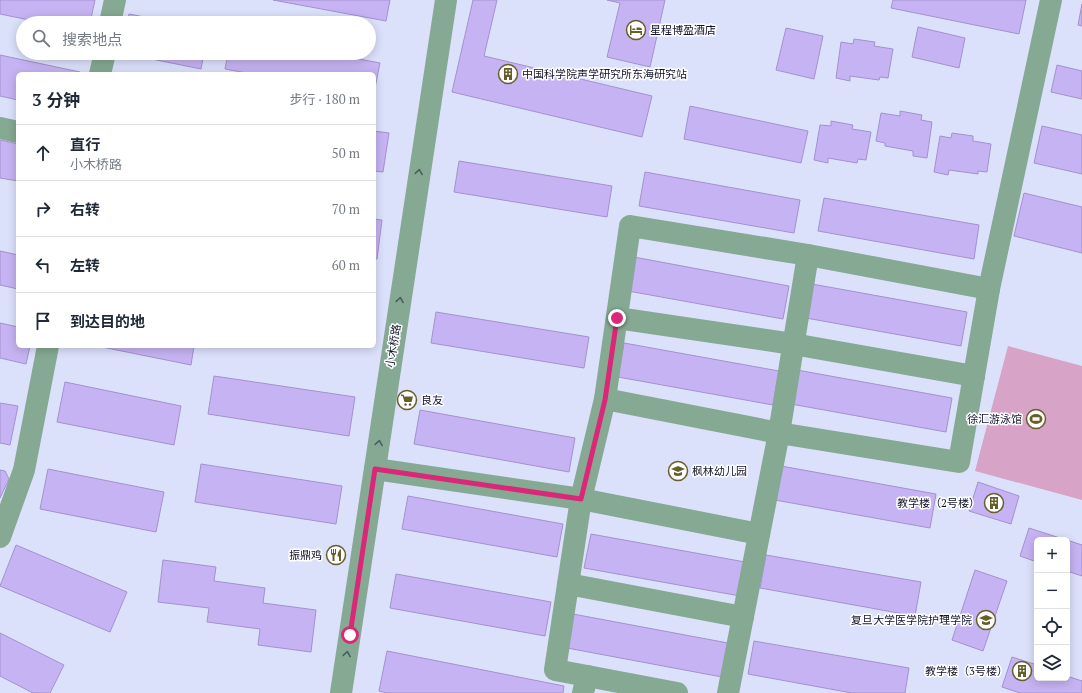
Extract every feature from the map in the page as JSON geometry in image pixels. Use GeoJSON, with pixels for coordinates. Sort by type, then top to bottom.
{"type":"FeatureCollection","features":[{"type":"Feature","properties":{"kind":"street"},"geometry":{"type":"LineString","coordinates":[[112,16],[115,0]]}},
{"type":"Feature","properties":{"kind":"street","name":"小木桥路"},"geometry":{"type":"LineString","coordinates":[[341,693],[446,0]]}},
{"type":"Feature","properties":{"kind":"street"},"geometry":{"type":"LineString","coordinates":[[605,400],[779,434],[959,462],[989,289],[1051,0]]}},
{"type":"Feature","properties":{"kind":"street"},"geometry":{"type":"LineString","coordinates":[[100,72],[103,60]]}},
{"type":"Feature","properties":{"kind":"street"},"geometry":{"type":"LineString","coordinates":[[0,128],[16,132]]}},
{"type":"Feature","properties":{"kind":"street"},"geometry":{"type":"LineString","coordinates":[[677,693],[585,684],[555,670],[581,499],[605,400],[630,226],[808,255],[989,289]]}},
{"type":"Feature","properties":{"kind":"street"},"geometry":{"type":"LineString","coordinates":[[728,693],[779,434],[808,255]]}},
{"type":"Feature","properties":{"kind":"street"},"geometry":{"type":"LineString","coordinates":[[617,318],[793,344],[974,376]]}},
{"type":"Feature","properties":{"kind":"street"},"geometry":{"type":"LineString","coordinates":[[0,537],[24,470],[48,348]]}},
{"type":"Feature","properties":{"kind":"street"},"geometry":{"type":"LineString","coordinates":[[375,469],[581,499],[759,534]]}},
{"type":"Feature","properties":{"kind":"street"},"geometry":{"type":"LineString","coordinates":[[568,584],[743,616]]}},
{"type":"Feature","properties":{"kind":"shaded area","name":"徐汇游泳馆"},"geometry":{"type":"Polygon","coordinates":[[[1008,346],[1082,366],[1082,500],[975,471],[1008,346]]]}},
{"type":"Feature","properties":{"kind":"building"},"geometry":{"type":"Polygon","coordinates":[[[0,0],[95,0],[92,16],[16,16],[16,17],[0,14],[0,0]]]}},
{"type":"Feature","properties":{"kind":"building"},"geometry":{"type":"Polygon","coordinates":[[[273,0],[390,0],[386,21],[376,19],[376,16],[359,16],[273,0]]]}},
{"type":"Feature","properties":{"kind":"building","name":"中国科学院声学研究所东海研究站"},"geometry":{"type":"Polygon","coordinates":[[[473,0],[497,0],[484,56],[652,96],[642,137],[452,92],[473,0]]]}},
{"type":"Feature","properties":{"kind":"building","name":"星程博盈酒店"},"geometry":{"type":"Polygon","coordinates":[[[607,0],[665,0],[650,67],[607,57],[620,3],[607,0]]]}},
{"type":"Feature","properties":{"kind":"building"},"geometry":{"type":"Polygon","coordinates":[[[893,0],[1026,0],[1019,34],[891,8],[893,0]]]}},
{"type":"Feature","properties":{"kind":"building"},"geometry":{"type":"Polygon","coordinates":[[[1082,4],[1082,26],[1078,25],[1082,4]]]}},
{"type":"Feature","properties":{"kind":"building"},"geometry":{"type":"Polygon","coordinates":[[[129,14],[139,16],[129,16],[129,14]]]}},
{"type":"Feature","properties":{"kind":"building"},"geometry":{"type":"Polygon","coordinates":[[[918,27],[965,38],[959,68],[912,57],[918,27]]]}},
{"type":"Feature","properties":{"kind":"building"},"geometry":{"type":"Polygon","coordinates":[[[786,28],[823,36],[814,79],[776,70],[786,28]]]}},
{"type":"Feature","properties":{"kind":"building"},"geometry":{"type":"Polygon","coordinates":[[[854,39],[875,42],[874,46],[893,49],[888,78],[880,77],[879,80],[850,76],[850,81],[836,78],[841,42],[853,44],[854,39]]]}},
{"type":"Feature","properties":{"kind":"building"},"geometry":{"type":"Polygon","coordinates":[[[0,55],[16,58],[16,60],[24,60],[80,72],[16,72],[16,100],[0,96],[0,55]]]}},
{"type":"Feature","properties":{"kind":"building"},"geometry":{"type":"Polygon","coordinates":[[[157,60],[203,60],[201,69],[157,60]]]}},
{"type":"Feature","properties":{"kind":"building"},"geometry":{"type":"Polygon","coordinates":[[[227,60],[364,60],[380,63],[376,83],[376,72],[241,72],[225,69],[227,60]]]}},
{"type":"Feature","properties":{"kind":"building"},"geometry":{"type":"Polygon","coordinates":[[[1057,65],[1082,71],[1082,99],[1051,92],[1057,65]]]}},
{"type":"Feature","properties":{"kind":"building"},"geometry":{"type":"Polygon","coordinates":[[[690,106],[808,131],[801,163],[684,139],[690,106]]]}},
{"type":"Feature","properties":{"kind":"building"},"geometry":{"type":"Polygon","coordinates":[[[900,111],[922,115],[921,120],[932,122],[927,158],[913,156],[913,151],[885,146],[885,143],[876,141],[881,113],[900,116],[900,111]]]}},
{"type":"Feature","properties":{"kind":"building"},"geometry":{"type":"Polygon","coordinates":[[[831,121],[853,125],[852,129],[871,132],[866,160],[858,159],[857,163],[828,158],[828,163],[814,160],[820,125],[831,126],[831,121]]]}},
{"type":"Feature","properties":{"kind":"building"},"geometry":{"type":"Polygon","coordinates":[[[1042,126],[1082,135],[1082,174],[1034,163],[1042,126]]]}},
{"type":"Feature","properties":{"kind":"building"},"geometry":{"type":"Polygon","coordinates":[[[376,131],[389,133],[383,172],[376,171],[376,131]]]}},
{"type":"Feature","properties":{"kind":"building"},"geometry":{"type":"Polygon","coordinates":[[[952,133],[973,136],[973,141],[991,144],[987,172],[978,171],[978,174],[949,170],[948,175],[934,172],[940,136],[951,138],[952,133]]]}},
{"type":"Feature","properties":{"kind":"building"},"geometry":{"type":"Polygon","coordinates":[[[0,140],[16,144],[16,181],[0,178],[0,140]]]}},
{"type":"Feature","properties":{"kind":"building"},"geometry":{"type":"Polygon","coordinates":[[[459,161],[612,186],[607,217],[454,192],[459,161]]]}},
{"type":"Feature","properties":{"kind":"building"},"geometry":{"type":"Polygon","coordinates":[[[645,172],[800,200],[794,233],[639,206],[645,172]]]}},
{"type":"Feature","properties":{"kind":"building"},"geometry":{"type":"Polygon","coordinates":[[[1024,193],[1082,207],[1082,253],[1014,236],[1024,193]]]}},
{"type":"Feature","properties":{"kind":"building"},"geometry":{"type":"Polygon","coordinates":[[[824,198],[979,225],[974,259],[818,231],[824,198]]]}},
{"type":"Feature","properties":{"kind":"building"},"geometry":{"type":"Polygon","coordinates":[[[376,219],[382,220],[376,259],[376,219]]]}},
{"type":"Feature","properties":{"kind":"building"},"geometry":{"type":"Polygon","coordinates":[[[0,251],[16,255],[16,289],[0,285],[0,251]]]}},
{"type":"Feature","properties":{"kind":"building"},"geometry":{"type":"Polygon","coordinates":[[[634,257],[789,286],[783,319],[628,291],[634,257]]]}},
{"type":"Feature","properties":{"kind":"building"},"geometry":{"type":"Polygon","coordinates":[[[812,284],[967,312],[961,346],[806,318],[812,284]]]}},
{"type":"Feature","properties":{"kind":"building"},"geometry":{"type":"Polygon","coordinates":[[[436,312],[589,337],[584,368],[431,343],[436,312]]]}},
{"type":"Feature","properties":{"kind":"building"},"geometry":{"type":"Polygon","coordinates":[[[0,323],[16,327],[16,348],[30,348],[26,364],[0,358],[0,323]]]}},
{"type":"Feature","properties":{"kind":"building"},"geometry":{"type":"Polygon","coordinates":[[[624,343],[779,371],[773,405],[618,377],[624,343]]]}},
{"type":"Feature","properties":{"kind":"building"},"geometry":{"type":"Polygon","coordinates":[[[107,348],[194,348],[191,365],[107,348]]]}},
{"type":"Feature","properties":{"kind":"building"},"geometry":{"type":"Polygon","coordinates":[[[797,370],[952,398],[946,432],[791,404],[797,370]]]}},
{"type":"Feature","properties":{"kind":"building"},"geometry":{"type":"Polygon","coordinates":[[[214,376],[355,397],[349,436],[208,414],[214,376]]]}},
{"type":"Feature","properties":{"kind":"building"},"geometry":{"type":"Polygon","coordinates":[[[65,382],[181,406],[174,445],[57,422],[65,382]]]}},
{"type":"Feature","properties":{"kind":"building"},"geometry":{"type":"Polygon","coordinates":[[[0,403],[18,406],[10,445],[0,443],[0,403]]]}},
{"type":"Feature","properties":{"kind":"building"},"geometry":{"type":"Polygon","coordinates":[[[420,410],[575,438],[569,472],[414,444],[420,410]]]}},
{"type":"Feature","properties":{"kind":"building"},"geometry":{"type":"Polygon","coordinates":[[[201,464],[342,486],[336,524],[195,502],[201,464]]]}},
{"type":"Feature","properties":{"kind":"building"},"geometry":{"type":"Polygon","coordinates":[[[781,466],[936,494],[930,528],[775,500],[781,466]]]}},
{"type":"Feature","properties":{"kind":"building"},"geometry":{"type":"Polygon","coordinates":[[[48,469],[164,492],[156,532],[40,509],[48,469]]]}},
{"type":"Feature","properties":{"kind":"building"},"geometry":{"type":"Polygon","coordinates":[[[0,470],[5,471],[9,479],[0,498],[0,470]]]}},
{"type":"Feature","properties":{"kind":"building","name":"教学楼（2号楼）"},"geometry":{"type":"Polygon","coordinates":[[[978,482],[1019,496],[1011,524],[969,511],[978,482]]]}},
{"type":"Feature","properties":{"kind":"building"},"geometry":{"type":"Polygon","coordinates":[[[408,496],[563,524],[557,557],[402,529],[408,496]]]}},
{"type":"Feature","properties":{"kind":"building"},"geometry":{"type":"Polygon","coordinates":[[[1029,528],[1057,537],[1034,537],[1034,561],[1020,556],[1029,528]]]}},
{"type":"Feature","properties":{"kind":"building"},"geometry":{"type":"Polygon","coordinates":[[[591,534],[745,562],[740,596],[584,568],[591,534]]]}},
{"type":"Feature","properties":{"kind":"building"},"geometry":{"type":"Polygon","coordinates":[[[1070,541],[1082,545],[1082,576],[1070,572],[1070,541]]]}},
{"type":"Feature","properties":{"kind":"building"},"geometry":{"type":"Polygon","coordinates":[[[16,545],[127,592],[110,632],[0,586],[16,545]]]}},
{"type":"Feature","properties":{"kind":"building"},"geometry":{"type":"Polygon","coordinates":[[[766,555],[921,582],[915,616],[760,588],[766,555]]]}},
{"type":"Feature","properties":{"kind":"building"},"geometry":{"type":"Polygon","coordinates":[[[163,560],[216,567],[214,581],[265,588],[263,603],[316,610],[311,652],[258,645],[260,629],[207,622],[209,608],[158,602],[163,560]]]}},
{"type":"Feature","properties":{"kind":"building"},"geometry":{"type":"Polygon","coordinates":[[[975,570],[1007,581],[983,651],[952,640],[975,570]]]}},
{"type":"Feature","properties":{"kind":"building"},"geometry":{"type":"Polygon","coordinates":[[[396,574],[551,602],[545,636],[390,608],[396,574]]]}},
{"type":"Feature","properties":{"kind":"building"},"geometry":{"type":"Polygon","coordinates":[[[573,614],[728,643],[722,677],[567,648],[573,614]]]}},
{"type":"Feature","properties":{"kind":"building"},"geometry":{"type":"Polygon","coordinates":[[[0,633],[64,665],[50,693],[33,693],[0,676],[0,633]]]}},
{"type":"Feature","properties":{"kind":"building"},"geometry":{"type":"Polygon","coordinates":[[[754,641],[909,668],[905,693],[852,693],[748,674],[754,641]]]}},
{"type":"Feature","properties":{"kind":"building"},"geometry":{"type":"Polygon","coordinates":[[[387,651],[564,686],[563,693],[387,693],[379,691],[387,651]]]}},
{"type":"Feature","properties":{"kind":"building","name":"教学楼（3号楼）"},"geometry":{"type":"Polygon","coordinates":[[[1012,657],[1034,664],[1034,681],[1070,681],[1070,677],[1082,681],[1082,693],[1020,693],[1002,687],[1012,657]]]}},
{"type":"Feature","properties":{"kind":"place","name":"星程博盈酒店"},"geometry":{"type":"Point","coordinates":[636,30]}},
{"type":"Feature","properties":{"kind":"place","name":"中国科学院声学研究所东海研究站"},"geometry":{"type":"Point","coordinates":[508,74]}},
{"type":"Feature","properties":{"kind":"place","name":"良友"},"geometry":{"type":"Point","coordinates":[407,400]}},
{"type":"Feature","properties":{"kind":"place","name":"徐汇游泳馆"},"geometry":{"type":"Point","coordinates":[1036,419]}},
{"type":"Feature","properties":{"kind":"place","name":"枫林幼儿园"},"geometry":{"type":"Point","coordinates":[678,471]}},
{"type":"Feature","properties":{"kind":"place","name":"教学楼（2号楼）"},"geometry":{"type":"Point","coordinates":[994,503]}},
{"type":"Feature","properties":{"kind":"place","name":"振鼎鸡"},"geometry":{"type":"Point","coordinates":[336,555]}},
{"type":"Feature","properties":{"kind":"place","name":"复旦大学医学院护理学院"},"geometry":{"type":"Point","coordinates":[986,620]}},
{"type":"Feature","properties":{"kind":"place","name":"教学楼（3号楼）"},"geometry":{"type":"Point","coordinates":[1022,671]}},
{"type":"Feature","properties":{"kind":"route"},"geometry":{"type":"LineString","coordinates":[[350,635],[375,469],[581,499],[605,400],[617,318]]}}]}
